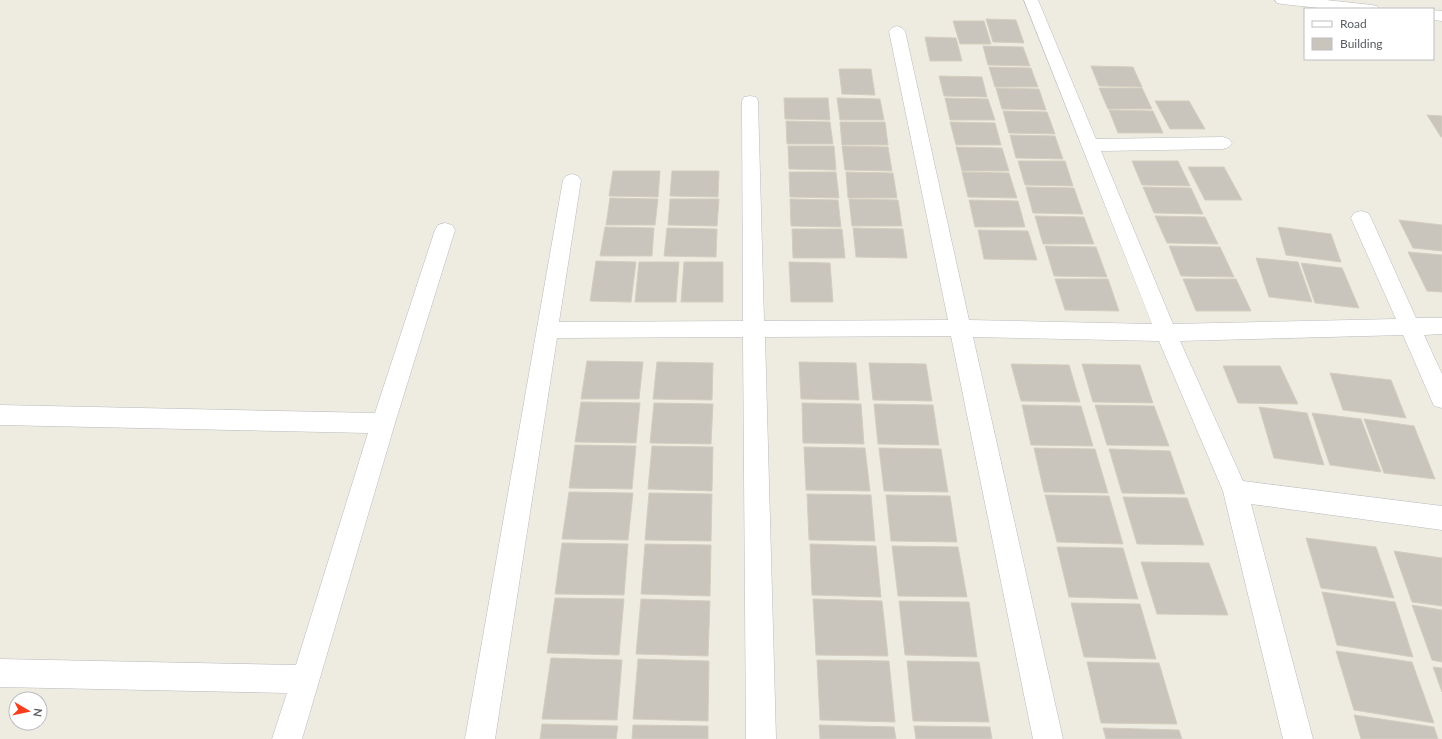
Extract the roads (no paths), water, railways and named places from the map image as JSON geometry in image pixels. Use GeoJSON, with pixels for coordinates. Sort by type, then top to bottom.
{"type":"FeatureCollection","features":[{"type":"Feature","properties":{"kind":"street"},"geometry":{"type":"LineString","coordinates":[[1031,0],[1166,333],[1235,491],[1298,739]]}},
{"type":"Feature","properties":{"kind":"street"},"geometry":{"type":"LineString","coordinates":[[1282,0],[1362,8]]}},
{"type":"Feature","properties":{"kind":"street"},"geometry":{"type":"LineString","coordinates":[[897,31],[1048,739]]}},
{"type":"Feature","properties":{"kind":"street"},"geometry":{"type":"LineString","coordinates":[[750,101],[761,739]]}},
{"type":"Feature","properties":{"kind":"street"},"geometry":{"type":"LineString","coordinates":[[1090,144],[1223,143]]}},
{"type":"Feature","properties":{"kind":"street"},"geometry":{"type":"LineString","coordinates":[[480,739],[572,180]]}},
{"type":"Feature","properties":{"kind":"street"},"geometry":{"type":"LineString","coordinates":[[1361,218],[1442,399]]}},
{"type":"Feature","properties":{"kind":"street"},"geometry":{"type":"LineString","coordinates":[[286,739],[383,423],[445,230]]}},
{"type":"Feature","properties":{"kind":"street"},"geometry":{"type":"LineString","coordinates":[[548,330],[960,328],[1166,333],[1442,326]]}},
{"type":"Feature","properties":{"kind":"street"},"geometry":{"type":"LineString","coordinates":[[0,415],[383,423]]}},
{"type":"Feature","properties":{"kind":"street"},"geometry":{"type":"LineString","coordinates":[[1235,491],[1442,518]]}},
{"type":"Feature","properties":{"kind":"street"},"geometry":{"type":"LineString","coordinates":[[0,673],[305,679]]}}]}
